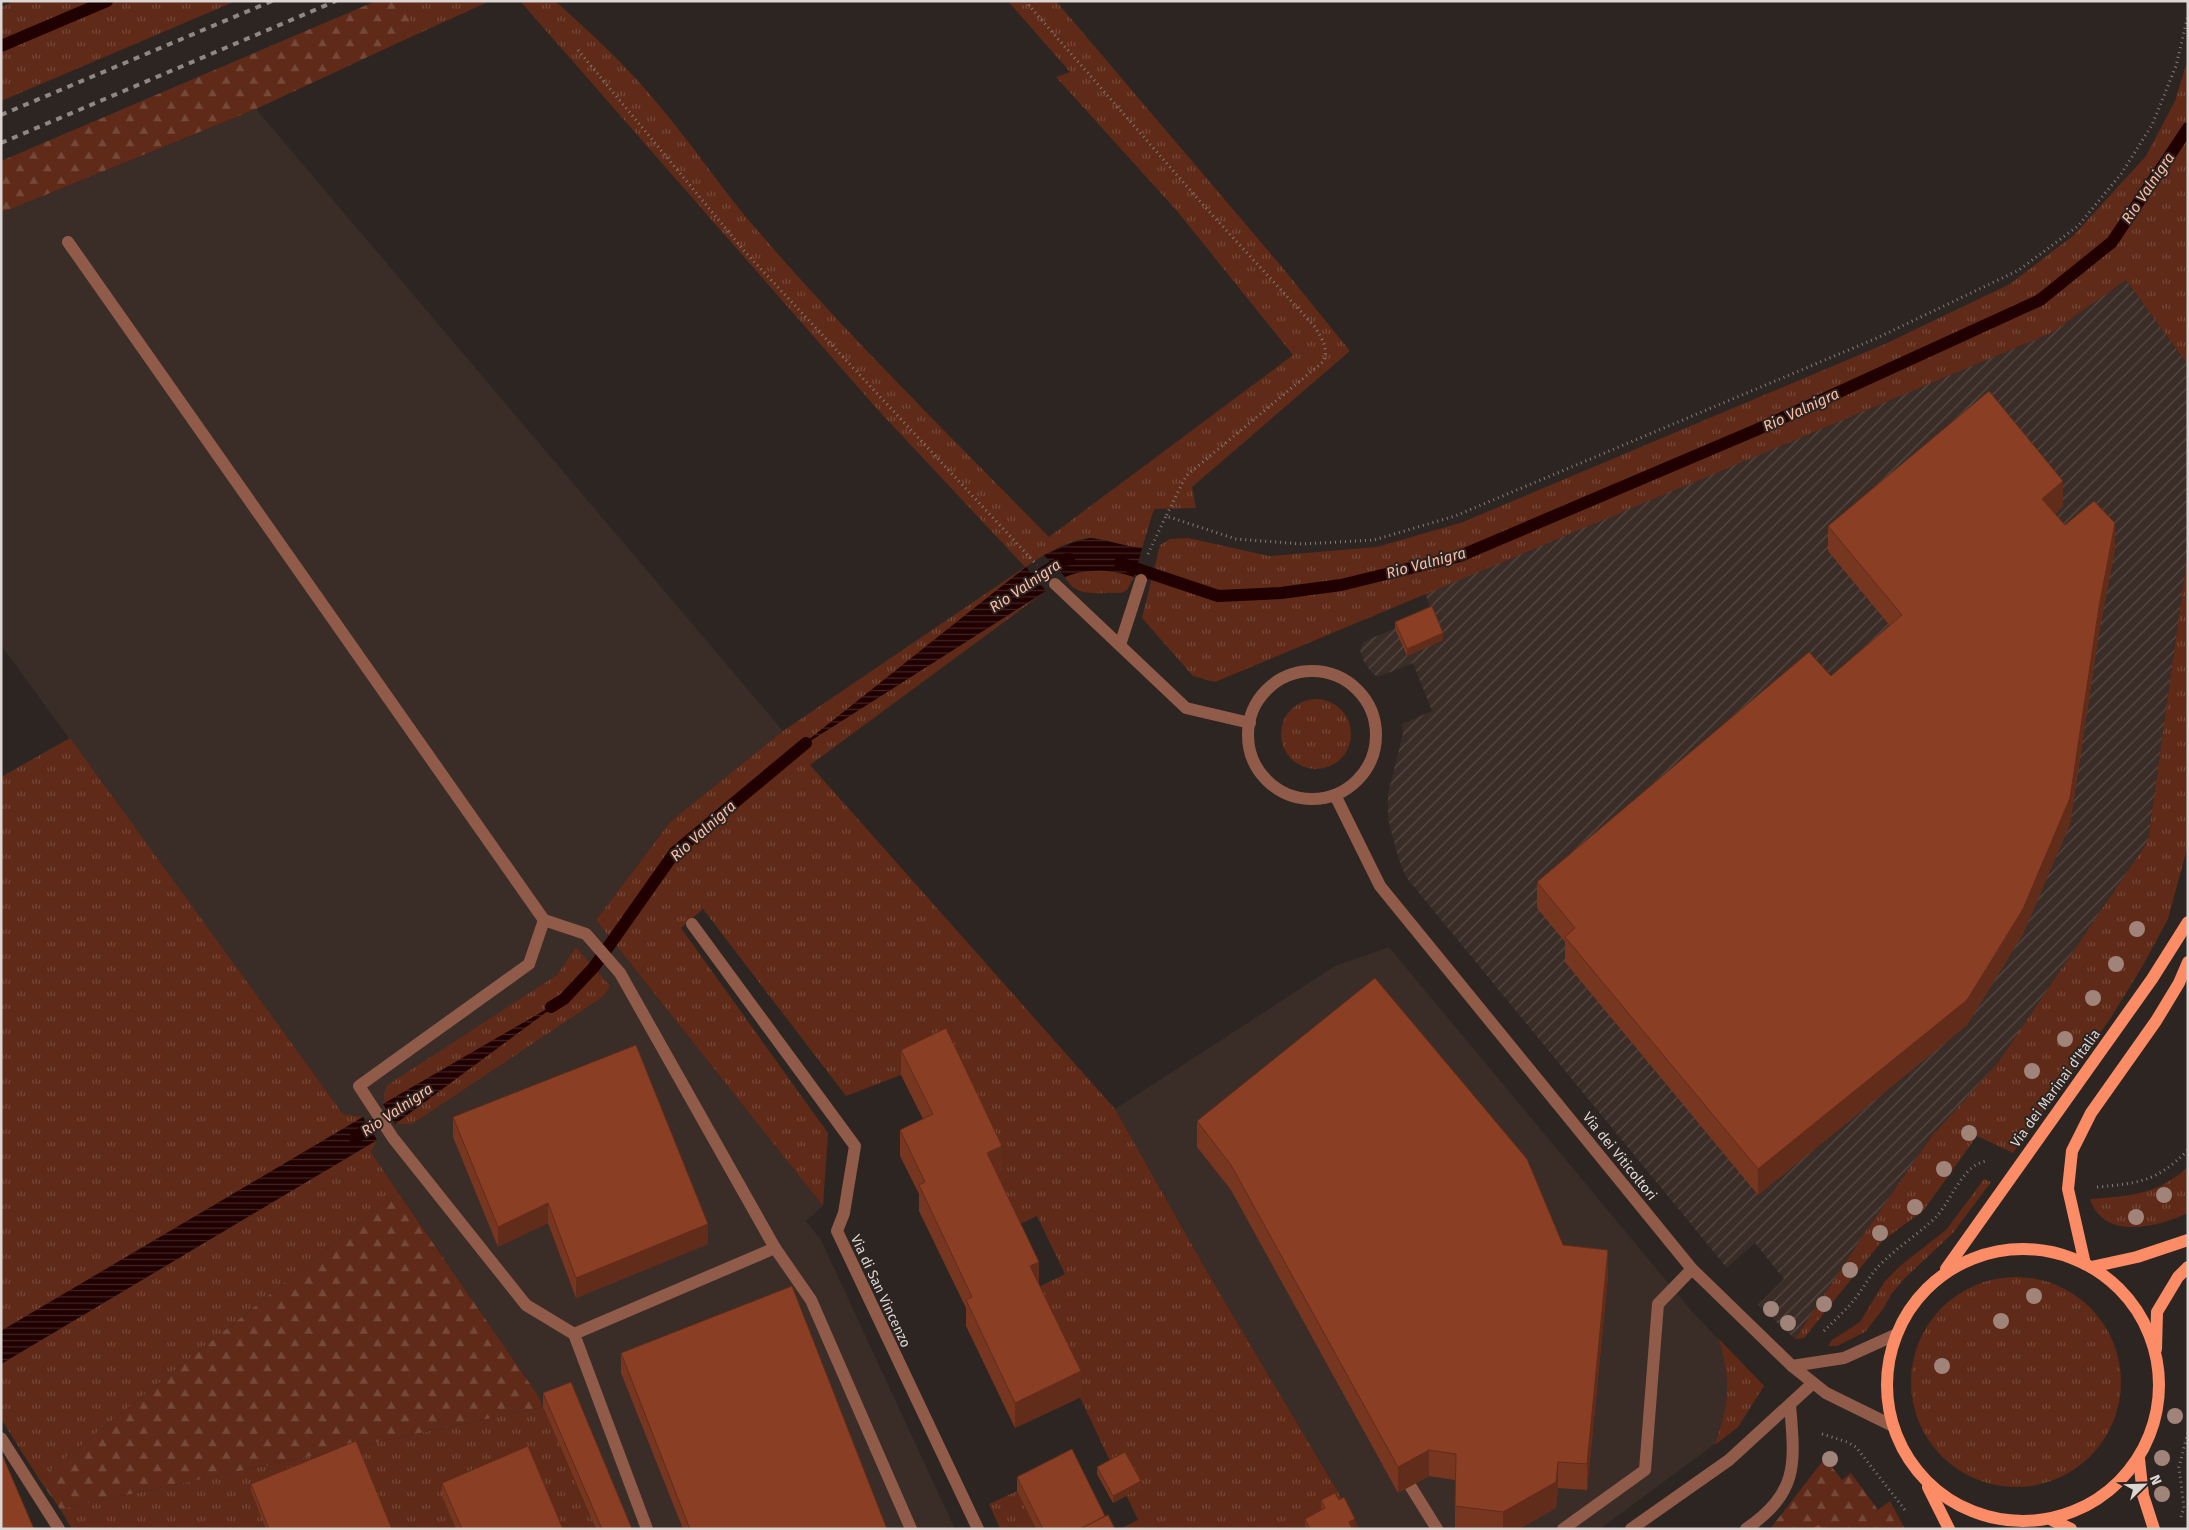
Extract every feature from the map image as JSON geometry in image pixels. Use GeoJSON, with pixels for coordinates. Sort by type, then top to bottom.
{"type":"FeatureCollection","features":[{"type":"Feature","properties":{"kind":"main road","name":"Via dei Marinai d'Italia"},"geometry":{"type":"LineString","coordinates":[[1945,1272],[2152,979],[2188,922]]}},
{"type":"Feature","properties":{"kind":"main road"},"geometry":{"type":"LineString","coordinates":[[2088,1266],[2068,1189],[2072,1151],[2091,1113],[2156,1020],[2179,983],[2188,962]]}},
{"type":"Feature","properties":{"kind":"main road"},"geometry":{"type":"LineString","coordinates":[[2088,1266],[2137,1257],[2188,1240]]}},
{"type":"Feature","properties":{"kind":"main road"},"geometry":{"type":"LineString","coordinates":[[2156,1356],[2143,1321],[2117,1286],[2088,1266],[2066,1255],[2034,1248],[1990,1252],[1966,1260],[1945,1272],[1925,1289],[1907,1311],[1895,1335],[1886,1380],[1893,1426],[1904,1452],[1922,1476],[1940,1493],[1961,1506],[1998,1519],[2028,1525],[2080,1511],[2123,1480],[2139,1459],[2149,1434],[2158,1394],[2156,1356],[2158,1312],[2178,1277],[2188,1267]]}},
{"type":"Feature","properties":{"kind":"main road"},"geometry":{"type":"LineString","coordinates":[[2139,1459],[2143,1495],[2154,1529]]}},
{"type":"Feature","properties":{"kind":"main road"},"geometry":{"type":"LineString","coordinates":[[1922,1476],[1949,1529]]}},
{"type":"Feature","properties":{"kind":"main road"},"geometry":{"type":"LineString","coordinates":[[2052,1520],[2071,1529]]}},
{"type":"Feature","properties":{"kind":"street"},"geometry":{"type":"LineString","coordinates":[[68,242],[544,920],[586,934],[620,973],[775,1248],[811,1300],[911,1529]]}},
{"type":"Feature","properties":{"kind":"street"},"geometry":{"type":"LineString","coordinates":[[1120,645],[1141,580]]}},
{"type":"Feature","properties":{"kind":"street"},"geometry":{"type":"LineString","coordinates":[[1055,584],[1186,708],[1250,723]]}},
{"type":"Feature","properties":{"kind":"street"},"geometry":{"type":"LineString","coordinates":[[1299,671],[1322,671],[1343,678],[1360,692],[1371,705],[1377,733],[1374,755],[1363,775],[1347,789],[1335,795],[1326,798],[1307,799],[1288,795],[1271,785],[1259,770],[1250,752],[1248,733],[1251,714],[1262,694],[1279,680],[1299,671]]}},
{"type":"Feature","properties":{"kind":"street","name":"Via dei Viticoltori"},"geometry":{"type":"LineString","coordinates":[[1335,795],[1380,886],[1692,1269],[1792,1366],[1813,1383],[1826,1393],[1893,1426]]}},
{"type":"Feature","properties":{"kind":"street"},"geometry":{"type":"LineString","coordinates":[[544,920],[529,964],[359,1086],[393,1138],[526,1305],[574,1334],[647,1529]]}},
{"type":"Feature","properties":{"kind":"street","name":"Via di San Vincenzo"},"geometry":{"type":"LineString","coordinates":[[692,924],[855,1146],[844,1213],[837,1231],[978,1529]]}},
{"type":"Feature","properties":{"kind":"street"},"geometry":{"type":"LineString","coordinates":[[574,1334],[775,1248]]}},
{"type":"Feature","properties":{"kind":"street"},"geometry":{"type":"LineString","coordinates":[[1563,1529],[1645,1470],[1658,1304],[1692,1269]]}},
{"type":"Feature","properties":{"kind":"street"},"geometry":{"type":"LineString","coordinates":[[1792,1366],[1844,1358],[1895,1335]]}},
{"type":"Feature","properties":{"kind":"street"},"geometry":{"type":"LineString","coordinates":[[1631,1529],[1729,1460],[1813,1383]]}},
{"type":"Feature","properties":{"kind":"street"},"geometry":{"type":"LineString","coordinates":[[1746,1529],[1766,1514],[1784,1494],[1794,1455],[1790,1405]]}},
{"type":"Feature","properties":{"kind":"street"},"geometry":{"type":"LineString","coordinates":[[1,1438],[59,1529]]}},
{"type":"Feature","properties":{"kind":"street"},"geometry":{"type":"LineString","coordinates":[[1396,1461],[1437,1529]]}},
{"type":"Feature","properties":{"kind":"path"},"geometry":{"type":"LineString","coordinates":[[1025,1],[1204,206],[1315,327],[1324,342],[1327,352],[1324,361],[1186,476],[1149,550]]}},
{"type":"Feature","properties":{"kind":"path"},"geometry":{"type":"LineString","coordinates":[[1166,516],[1236,539],[1303,544],[1374,540],[1455,516],[1877,338],[2019,270],[2078,226],[2121,174],[2152,125],[2176,66],[2188,14]]}},
{"type":"Feature","properties":{"kind":"path"},"geometry":{"type":"LineString","coordinates":[[578,50],[746,253],[1033,561]]}},
{"type":"Feature","properties":{"kind":"path"},"geometry":{"type":"LineString","coordinates":[[2095,1187],[2128,1184],[2154,1177],[2172,1166],[2188,1150]]}},
{"type":"Feature","properties":{"kind":"path"},"geometry":{"type":"LineString","coordinates":[[1820,1335],[1853,1301],[1875,1270],[1895,1250],[1924,1228],[1938,1214],[1970,1170],[1977,1163],[1986,1161],[1992,1163]]}},
{"type":"Feature","properties":{"kind":"path"},"geometry":{"type":"LineString","coordinates":[[2178,1525],[2184,1508],[2180,1467],[2184,1442],[2188,1432]]}},
{"type":"Feature","properties":{"kind":"path"},"geometry":{"type":"LineString","coordinates":[[1817,1433],[1847,1442],[1856,1447],[1906,1512]]}},
{"type":"Feature","properties":{"kind":"shaded area"},"geometry":{"type":"Polygon","coordinates":[[[256,109],[783,731],[671,821],[596,920],[823,1206],[806,1221],[821,1240],[955,1529],[596,1529],[539,1397],[371,1152],[377,1140],[363,1117],[343,1114],[1,645],[1,213],[256,109]]]}},
{"type":"Feature","properties":{"kind":"shaded area"},"geometry":{"type":"Polygon","coordinates":[[[2126,280],[2188,365],[2188,550],[2148,841],[1997,1064],[1931,1137],[1795,1339],[1758,1305],[1784,1279],[1755,1243],[1727,1268],[1406,877],[1398,857],[1388,819],[1388,794],[1403,734],[1402,724],[1432,711],[1413,663],[1378,677],[1372,673],[1364,662],[1360,650],[1365,641],[1432,613],[1425,593],[2051,333],[2126,280]]]}},
{"type":"Feature","properties":{"kind":"shaded area"},"geometry":{"type":"Polygon","coordinates":[[[1389,947],[1694,1314],[1764,1386],[1738,1427],[1600,1529],[1360,1529],[1209,1275],[1115,1109],[1335,966],[1389,947]]]}},
{"type":"Feature","properties":{"kind":"green space"},"geometry":{"type":"Polygon","coordinates":[[[15,1],[236,1],[1,101],[1,7],[15,1]]]}},
{"type":"Feature","properties":{"kind":"green space"},"geometry":{"type":"Polygon","coordinates":[[[376,1],[396,1],[406,5],[411,22],[402,41],[256,109],[1,213],[1,161],[376,1]]]}},
{"type":"Feature","properties":{"kind":"green space"},"geometry":{"type":"Polygon","coordinates":[[[396,1],[490,1],[402,41],[411,22],[406,5],[396,1]]]}},
{"type":"Feature","properties":{"kind":"green space"},"geometry":{"type":"Polygon","coordinates":[[[520,1],[555,1],[621,63],[668,117],[745,216],[818,299],[1049,537],[1293,355],[1177,211],[1056,77],[1070,72],[1008,1],[1056,1],[1282,267],[1350,351],[1192,487],[1196,508],[1154,509],[1142,548],[1093,538],[1067,544],[1040,558],[1026,567],[799,748],[1046,591],[810,765],[1115,1109],[1209,1275],[1360,1529],[1120,1529],[1138,1520],[1057,1349],[1039,1287],[1065,1274],[1037,1216],[1010,1229],[901,1075],[846,1096],[703,909],[681,928],[828,1133],[823,1206],[596,920],[671,821],[783,731],[1025,567],[878,410],[520,1]]]}},
{"type":"Feature","properties":{"kind":"green space"},"geometry":{"type":"Polygon","coordinates":[[[2188,59],[2188,365],[2126,280],[2051,333],[1215,682],[1193,676],[1142,618],[1160,545],[1170,539],[1188,538],[1269,556],[1377,547],[1463,522],[1885,344],[2010,284],[2074,235],[2146,156],[2175,101],[2188,59]]]}},
{"type":"Feature","properties":{"kind":"green space"},"geometry":{"type":"Polygon","coordinates":[[[2188,550],[2188,845],[2168,919],[2142,967],[2110,1019],[2013,1153],[1977,1136],[1923,1211],[1882,1241],[1804,1338],[1795,1339],[1931,1137],[1997,1064],[2148,841],[2188,550]]]}},
{"type":"Feature","properties":{"kind":"green space"},"geometry":{"type":"Polygon","coordinates":[[[1081,571],[1116,571],[1134,577],[1127,590],[1121,593],[1090,593],[1076,589],[1065,577],[1081,571]]]}},
{"type":"Feature","properties":{"kind":"green space"},"geometry":{"type":"Polygon","coordinates":[[[1316,699],[1329,702],[1341,709],[1348,721],[1351,734],[1348,747],[1341,759],[1329,766],[1316,769],[1303,766],[1291,759],[1284,747],[1281,734],[1284,721],[1291,709],[1303,702],[1316,699]]]}},
{"type":"Feature","properties":{"kind":"green space"},"geometry":{"type":"Polygon","coordinates":[[[70,738],[343,1114],[363,1117],[1,1331],[1,777],[70,738]]]}},
{"type":"Feature","properties":{"kind":"green space"},"geometry":{"type":"Polygon","coordinates":[[[576,947],[610,986],[604,996],[412,1124],[395,1124],[559,1002],[383,1104],[386,1086],[557,975],[576,947]]]}},
{"type":"Feature","properties":{"kind":"green space"},"geometry":{"type":"Polygon","coordinates":[[[377,1140],[371,1152],[398,1192],[39,1479],[1,1419],[1,1364],[377,1140]]]}},
{"type":"Feature","properties":{"kind":"green space"},"geometry":{"type":"Polygon","coordinates":[[[2188,1167],[2188,1213],[2162,1223],[2133,1227],[2119,1226],[2107,1221],[2097,1212],[2090,1199],[2130,1195],[2154,1189],[2188,1167]]]}},
{"type":"Feature","properties":{"kind":"green space"},"geometry":{"type":"Polygon","coordinates":[[[1984,1179],[1991,1182],[1953,1233],[1905,1278],[1892,1293],[1883,1309],[1865,1332],[1837,1346],[1828,1346],[1832,1340],[1860,1322],[1885,1281],[1900,1266],[1946,1230],[1984,1179]]]}},
{"type":"Feature","properties":{"kind":"green space"},"geometry":{"type":"Polygon","coordinates":[[[398,1192],[539,1397],[543,1407],[60,1509],[39,1479],[398,1192]]]}},
{"type":"Feature","properties":{"kind":"green space"},"geometry":{"type":"Polygon","coordinates":[[[2006,1277],[2026,1277],[2047,1281],[2066,1289],[2091,1307],[2104,1323],[2117,1351],[2121,1382],[2117,1413],[2104,1441],[2091,1457],[2075,1470],[2047,1483],[2026,1487],[2006,1487],[1985,1483],[1966,1475],[1941,1457],[1928,1441],[1915,1413],[1911,1392],[1911,1372],[1915,1351],[1923,1332],[1941,1307],[1957,1294],[1985,1281],[2006,1277]]]}},
{"type":"Feature","properties":{"kind":"green space"},"geometry":{"type":"Polygon","coordinates":[[[1719,1339],[1764,1386],[1738,1427],[1715,1445],[1724,1416],[1727,1392],[1726,1368],[1719,1339]]]}},
{"type":"Feature","properties":{"kind":"green space"},"geometry":{"type":"Polygon","coordinates":[[[543,1407],[596,1529],[72,1529],[60,1509],[543,1407]]]}},
{"type":"Feature","properties":{"kind":"green space"},"geometry":{"type":"Polygon","coordinates":[[[1825,1458],[1842,1480],[1851,1473],[1878,1510],[1890,1501],[1905,1529],[1770,1529],[1825,1458]]]}},
{"type":"Feature","properties":{"kind":"green space"},"geometry":{"type":"Polygon","coordinates":[[[1017,1491],[1036,1529],[1000,1529],[989,1504],[1017,1491]]]}},
{"type":"Feature","properties":{"kind":"water"},"geometry":{"type":"Polygon","coordinates":[[[1090,538],[1142,548],[1134,577],[1116,572],[1091,571],[1065,577],[1044,555],[1072,543],[1090,538]]]}},
{"type":"Feature","properties":{"kind":"water"},"geometry":{"type":"Polygon","coordinates":[[[1026,567],[1046,591],[793,752],[1026,567]]]}},
{"type":"Feature","properties":{"kind":"water"},"geometry":{"type":"Polygon","coordinates":[[[564,999],[395,1124],[383,1104],[564,999]]]}},
{"type":"Feature","properties":{"kind":"water"},"geometry":{"type":"Polygon","coordinates":[[[363,1117],[377,1140],[1,1364],[1,1331],[363,1117]]]}},
{"type":"Feature","properties":{"kind":"building"},"geometry":{"type":"Polygon","coordinates":[[[1989,391],[2063,481],[2042,499],[2065,525],[2094,501],[2115,523],[2099,607],[2070,798],[2023,909],[1967,1000],[1758,1169],[1565,937],[1575,928],[1537,882],[1809,652],[1831,676],[1902,615],[1828,526],[1989,391]]]}},
{"type":"Feature","properties":{"kind":"building"},"geometry":{"type":"Polygon","coordinates":[[[1432,606],[1443,633],[1407,649],[1395,622],[1432,606]]]}},
{"type":"Feature","properties":{"kind":"building"},"geometry":{"type":"Polygon","coordinates":[[[1375,978],[1527,1159],[1563,1245],[1608,1250],[1587,1464],[1558,1462],[1556,1482],[1503,1512],[1455,1506],[1456,1454],[1429,1450],[1398,1467],[1231,1165],[1197,1121],[1375,978]]]}},
{"type":"Feature","properties":{"kind":"building"},"geometry":{"type":"Polygon","coordinates":[[[946,1028],[1002,1146],[987,1153],[1039,1262],[1030,1266],[1081,1371],[1015,1403],[966,1300],[972,1297],[919,1185],[925,1182],[900,1130],[933,1114],[901,1050],[946,1028]]]}},
{"type":"Feature","properties":{"kind":"building"},"geometry":{"type":"Polygon","coordinates":[[[636,1045],[708,1224],[576,1278],[548,1203],[498,1227],[453,1117],[636,1045]]]}},
{"type":"Feature","properties":{"kind":"building"},"geometry":{"type":"Polygon","coordinates":[[[792,1286],[887,1529],[690,1529],[621,1353],[792,1286]]]}},
{"type":"Feature","properties":{"kind":"building"},"geometry":{"type":"Polygon","coordinates":[[[571,1382],[632,1529],[602,1529],[543,1393],[571,1382]]]}},
{"type":"Feature","properties":{"kind":"building"},"geometry":{"type":"Polygon","coordinates":[[[356,1441],[392,1529],[269,1529],[251,1484],[356,1441]]]}},
{"type":"Feature","properties":{"kind":"building"},"geometry":{"type":"Polygon","coordinates":[[[528,1446],[563,1529],[462,1529],[442,1483],[528,1446]]]}},
{"type":"Feature","properties":{"kind":"building"},"geometry":{"type":"Polygon","coordinates":[[[1072,1449],[1105,1516],[1080,1529],[1043,1529],[1017,1477],[1072,1449]]]}},
{"type":"Feature","properties":{"kind":"building"},"geometry":{"type":"Polygon","coordinates":[[[1,1452],[34,1529],[1,1529],[1,1452]]]}},
{"type":"Feature","properties":{"kind":"building"},"geometry":{"type":"Polygon","coordinates":[[[1125,1452],[1141,1481],[1113,1496],[1097,1467],[1125,1452]]]}},
{"type":"Feature","properties":{"kind":"building"},"geometry":{"type":"Polygon","coordinates":[[[1335,1493],[1339,1500],[1344,1497],[1355,1519],[1349,1522],[1352,1529],[1310,1529],[1305,1519],[1325,1508],[1321,1500],[1335,1493]]]}},
{"type":"Feature","properties":{"kind":"building"},"geometry":{"type":"Polygon","coordinates":[[[1108,1515],[1115,1529],[1080,1529],[1108,1515]]]}},
{"type":"Feature","properties":{"kind":"building"},"geometry":{"type":"Polygon","coordinates":[[[1819,1524],[1822,1529],[1811,1529],[1819,1524]]]}},
{"type":"Feature","properties":{"kind":"waterway"},"geometry":{"type":"LineString","coordinates":[[1,46],[107,1]]}},
{"type":"Feature","properties":{"kind":"waterway","name":"Rio Valnigra"},"geometry":{"type":"LineString","coordinates":[[1120,563],[1218,596],[1281,593],[1341,585],[1460,556],[1756,430],[2040,300],[2112,242],[2188,128]]}},
{"type":"Feature","properties":{"kind":"waterway","name":"Rio Valnigra"},"geometry":{"type":"LineString","coordinates":[[1022,586],[1064,560],[1069,559]]}},
{"type":"Feature","properties":{"kind":"waterway","name":"Rio Valnigra"},"geometry":{"type":"LineString","coordinates":[[551,1007],[564,999],[594,967],[675,852],[806,743]]}},
{"type":"Feature","properties":{"kind":"waterway","name":"Rio Valnigra"},"geometry":{"type":"LineString","coordinates":[[355,1138],[403,1106]]}},
{"type":"Feature","properties":{"kind":"railway"},"geometry":{"type":"LineString","coordinates":[[1,115],[272,1]]}},
{"type":"Feature","properties":{"kind":"railway"},"geometry":{"type":"LineString","coordinates":[[1,143],[336,1]]}}]}
